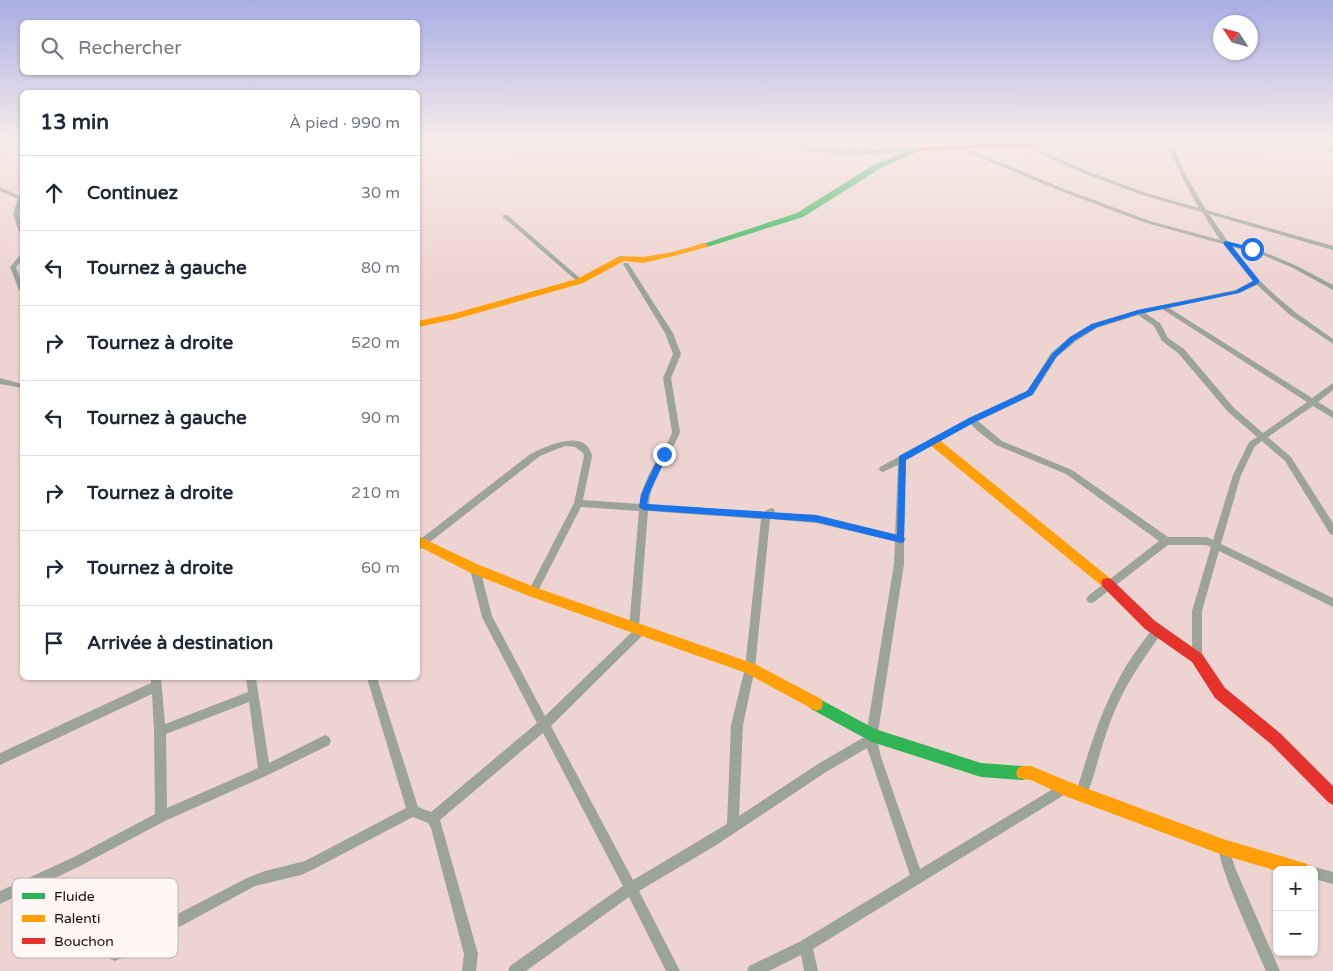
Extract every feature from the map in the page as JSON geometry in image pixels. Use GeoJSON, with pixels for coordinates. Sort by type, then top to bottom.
{"type":"FeatureCollection","features":[{"type":"Feature","properties":{"kind":"street"},"geometry":{"type":"LineString","coordinates":[[607,267],[708,244],[804,214],[850,184]]}},
{"type":"Feature","properties":{"kind":"street"},"geometry":{"type":"LineString","coordinates":[[1049,184],[1148,222],[1276,258],[1333,288]]}},
{"type":"Feature","properties":{"kind":"street"},"geometry":{"type":"LineString","coordinates":[[1118,184],[1333,248]]}},
{"type":"Feature","properties":{"kind":"street"},"geometry":{"type":"LineString","coordinates":[[1187,184],[1226,243],[1257,282],[1333,342]]}},
{"type":"Feature","properties":{"kind":"street"},"geometry":{"type":"LineString","coordinates":[[0,189],[20,198]]}},
{"type":"Feature","properties":{"kind":"street"},"geometry":{"type":"LineString","coordinates":[[20,201],[16,214],[20,226]]}},
{"type":"Feature","properties":{"kind":"street"},"geometry":{"type":"LineString","coordinates":[[505,216],[580,281]]}},
{"type":"Feature","properties":{"kind":"street"},"geometry":{"type":"LineString","coordinates":[[20,258],[13,267],[14,276],[20,282]]}},
{"type":"Feature","properties":{"kind":"street"},"geometry":{"type":"LineString","coordinates":[[420,324],[453,317],[580,281],[623,258],[643,260]]}},
{"type":"Feature","properties":{"kind":"street"},"geometry":{"type":"LineString","coordinates":[[432,819],[544,725],[637,629],[643,507],[645,494],[651,480],[674,439],[675,421],[667,378],[677,354],[669,333],[626,264]]}},
{"type":"Feature","properties":{"kind":"street"},"geometry":{"type":"LineString","coordinates":[[883,469],[972,420],[1032,392],[1054,355],[1073,339],[1099,324],[1138,312],[1237,292],[1257,282]]}},
{"type":"Feature","properties":{"kind":"street"},"geometry":{"type":"LineString","coordinates":[[1163,307],[1333,415]]}},
{"type":"Feature","properties":{"kind":"street"},"geometry":{"type":"LineString","coordinates":[[1138,312],[1157,325],[1165,339],[1180,351],[1231,410],[1288,459],[1333,531]]}},
{"type":"Feature","properties":{"kind":"street"},"geometry":{"type":"LineString","coordinates":[[0,381],[20,386]]}},
{"type":"Feature","properties":{"kind":"street"},"geometry":{"type":"LineString","coordinates":[[1196,658],[1197,611],[1218,546],[1237,475],[1249,448],[1333,386]]}},
{"type":"Feature","properties":{"kind":"street"},"geometry":{"type":"LineString","coordinates":[[972,420],[983,431],[1000,443],[1069,472],[1166,541]]}},
{"type":"Feature","properties":{"kind":"street"},"geometry":{"type":"LineString","coordinates":[[933,441],[1109,584],[1157,631],[1196,658],[1220,693],[1276,739],[1333,797]]}},
{"type":"Feature","properties":{"kind":"street"},"geometry":{"type":"LineString","coordinates":[[420,543],[532,457],[540,452],[568,443],[578,444],[587,451],[588,456],[578,503],[533,592]]}},
{"type":"Feature","properties":{"kind":"street"},"geometry":{"type":"LineString","coordinates":[[902,458],[899,564],[872,737],[875,757],[917,878]]}},
{"type":"Feature","properties":{"kind":"street"},"geometry":{"type":"LineString","coordinates":[[578,503],[768,513],[816,518],[901,539]]}},
{"type":"Feature","properties":{"kind":"street"},"geometry":{"type":"LineString","coordinates":[[734,827],[737,725],[750,668],[768,513]]}},
{"type":"Feature","properties":{"kind":"street"},"geometry":{"type":"LineString","coordinates":[[1091,599],[1166,541],[1204,540],[1333,603]]}},
{"type":"Feature","properties":{"kind":"street"},"geometry":{"type":"LineString","coordinates":[[420,544],[533,592],[750,668],[872,737],[981,770],[1031,773],[1065,788],[1082,792],[1223,848],[1286,866]]}},
{"type":"Feature","properties":{"kind":"street"},"geometry":{"type":"LineString","coordinates":[[475,569],[487,617],[673,971]]}},
{"type":"Feature","properties":{"kind":"street"},"geometry":{"type":"LineString","coordinates":[[1082,792],[1095,745],[1124,679],[1157,631]]}},
{"type":"Feature","properties":{"kind":"street"},"geometry":{"type":"LineString","coordinates":[[251,680],[264,772]]}},
{"type":"Feature","properties":{"kind":"street"},"geometry":{"type":"LineString","coordinates":[[373,680],[413,811]]}},
{"type":"Feature","properties":{"kind":"street"},"geometry":{"type":"LineString","coordinates":[[0,759],[156,682],[160,731],[160,817]]}},
{"type":"Feature","properties":{"kind":"street"},"geometry":{"type":"LineString","coordinates":[[160,731],[253,695]]}},
{"type":"Feature","properties":{"kind":"street"},"geometry":{"type":"LineString","coordinates":[[515,971],[631,888],[734,827],[872,737]]}},
{"type":"Feature","properties":{"kind":"street"},"geometry":{"type":"LineString","coordinates":[[42,878],[160,817],[264,772],[324,741]]}},
{"type":"Feature","properties":{"kind":"street"},"geometry":{"type":"LineString","coordinates":[[754,971],[806,946],[1065,788]]}},
{"type":"Feature","properties":{"kind":"street"},"geometry":{"type":"LineString","coordinates":[[413,811],[432,819],[436,824],[471,954],[469,971]]}},
{"type":"Feature","properties":{"kind":"street"},"geometry":{"type":"LineString","coordinates":[[178,921],[265,875],[298,870],[308,866],[413,811]]}},
{"type":"Feature","properties":{"kind":"street"},"geometry":{"type":"LineString","coordinates":[[1223,848],[1230,871],[1273,971]]}},
{"type":"Feature","properties":{"kind":"street"},"geometry":{"type":"LineString","coordinates":[[1318,874],[1333,878]]}},
{"type":"Feature","properties":{"kind":"street"},"geometry":{"type":"LineString","coordinates":[[0,898],[12,892]]}},
{"type":"Feature","properties":{"kind":"street"},"geometry":{"type":"LineString","coordinates":[[806,946],[812,971]]}},
{"type":"Feature","properties":{"kind":"traffic: fast"},"geometry":{"type":"LineString","coordinates":[[704,245],[800,215],[849,184]]}},
{"type":"Feature","properties":{"kind":"traffic: fast"},"geometry":{"type":"LineString","coordinates":[[816,704],[872,735],[981,770],[1023,773]]}},
{"type":"Feature","properties":{"kind":"traffic: slow"},"geometry":{"type":"LineString","coordinates":[[420,324],[453,317],[580,281],[623,258],[643,260],[674,254],[704,245]]}},
{"type":"Feature","properties":{"kind":"traffic: slow"},"geometry":{"type":"LineString","coordinates":[[933,441],[1107,583]]}},
{"type":"Feature","properties":{"kind":"traffic: slow"},"geometry":{"type":"LineString","coordinates":[[420,542],[475,569],[533,592],[750,668],[816,704]]}},
{"type":"Feature","properties":{"kind":"traffic: slow"},"geometry":{"type":"LineString","coordinates":[[1023,773],[1031,773],[1065,788],[1223,847],[1287,866]]}},
{"type":"Feature","properties":{"kind":"traffic: jam"},"geometry":{"type":"LineString","coordinates":[[1107,583],[1150,625],[1197,658],[1220,693],[1276,739],[1333,797]]}},
{"type":"Feature","properties":{"kind":"route"},"geometry":{"type":"LineString","coordinates":[[664,454],[645,494],[643,507],[816,518],[901,539],[902,458],[972,420],[1030,393],[1054,355],[1073,339],[1094,326],[1138,312],[1237,292],[1257,282],[1226,243],[1252,249]]}}]}
